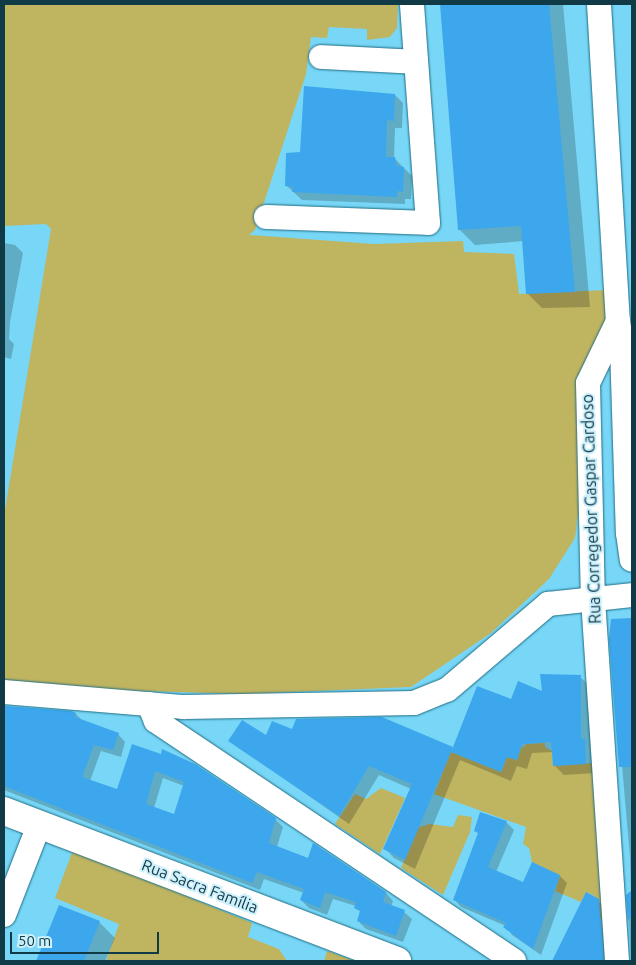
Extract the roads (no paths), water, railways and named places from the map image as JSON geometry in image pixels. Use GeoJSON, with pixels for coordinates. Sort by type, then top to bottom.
{"type":"FeatureCollection","features":[{"type":"Feature","properties":{"kind":"street"},"geometry":{"type":"LineString","coordinates":[[266,217],[428,223],[412,4]]}},
{"type":"Feature","properties":{"kind":"street","name":"Rua Corregedor Gaspar Cardoso"},"geometry":{"type":"LineString","coordinates":[[599,4],[618,321],[588,383],[592,599],[617,961]]}},
{"type":"Feature","properties":{"kind":"street"},"geometry":{"type":"LineString","coordinates":[[322,57],[416,62]]}},
{"type":"Feature","properties":{"kind":"street"},"geometry":{"type":"LineString","coordinates":[[618,321],[622,347],[630,493],[628,533],[632,560]]}},
{"type":"Feature","properties":{"kind":"street"},"geometry":{"type":"LineString","coordinates":[[4,692],[149,704],[303,707],[414,703],[447,690],[548,604],[632,595]]}},
{"type":"Feature","properties":{"kind":"street"},"geometry":{"type":"LineString","coordinates":[[149,704],[156,721],[514,961]]}},
{"type":"Feature","properties":{"kind":"street","name":"Rua Sacra Família"},"geometry":{"type":"LineString","coordinates":[[4,811],[397,961]]}},
{"type":"Feature","properties":{"kind":"street"},"geometry":{"type":"LineString","coordinates":[[4,915],[38,825]]}}]}
